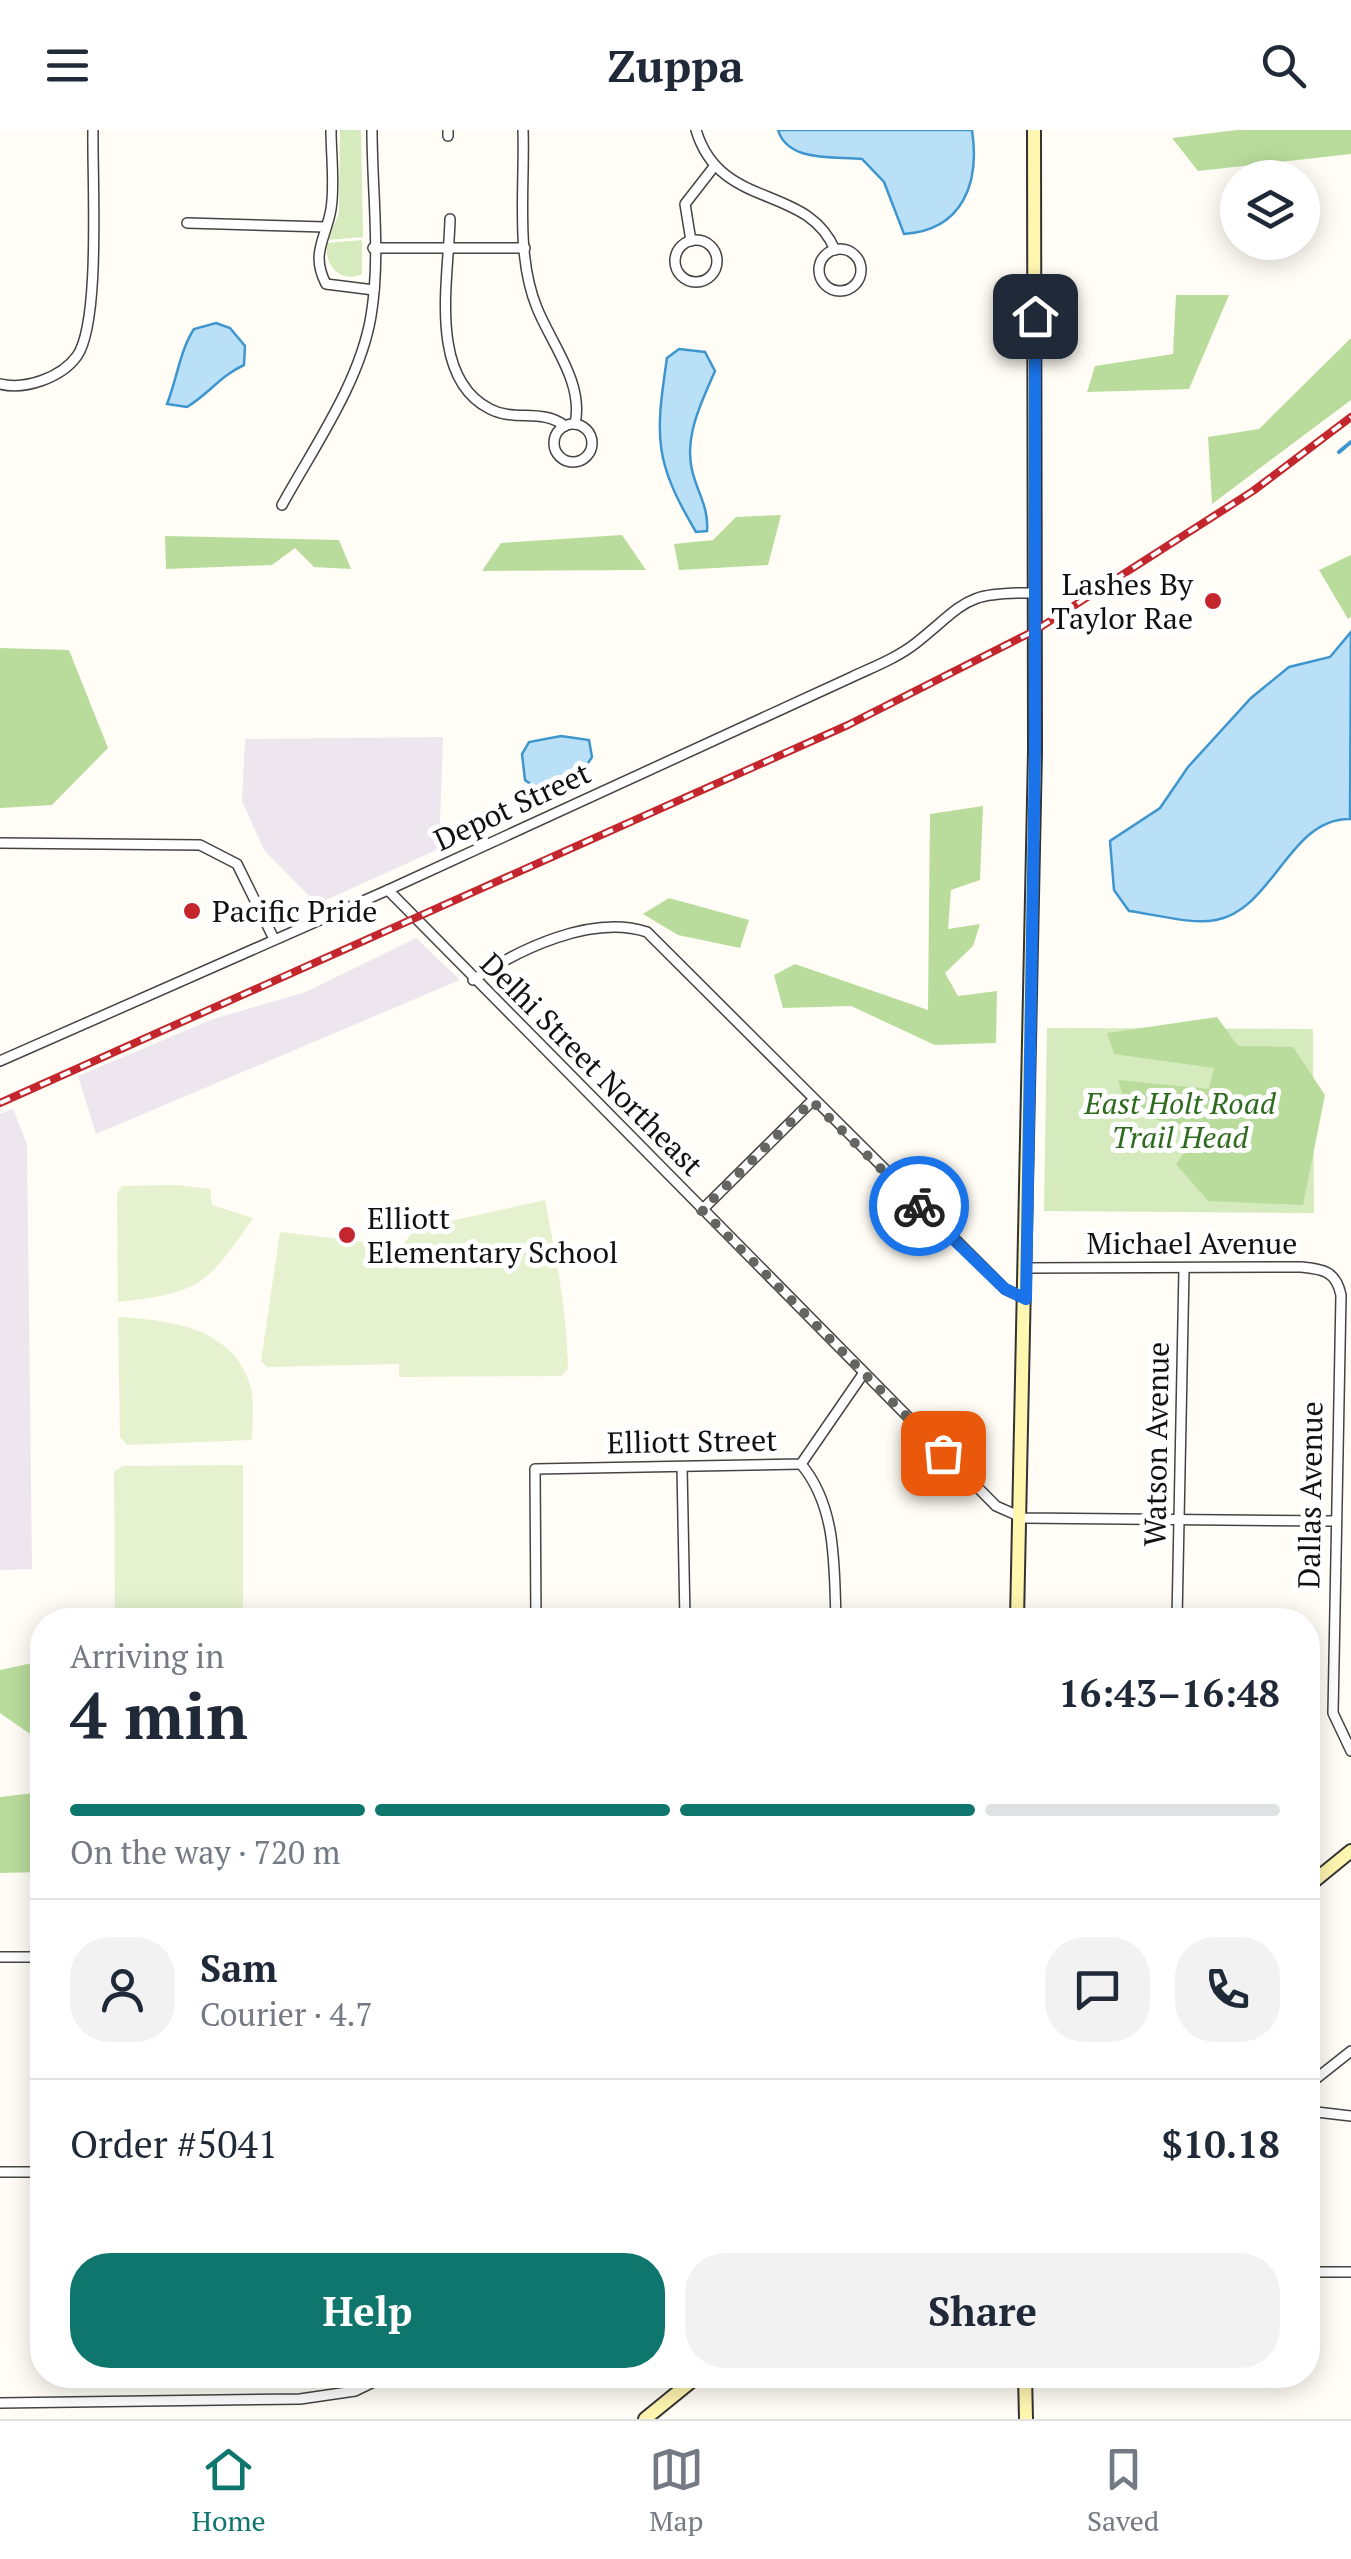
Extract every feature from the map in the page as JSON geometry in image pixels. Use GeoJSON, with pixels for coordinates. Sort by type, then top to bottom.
{"type":"FeatureCollection","features":[{"type":"Feature","properties":{"kind":"main road"},"geometry":{"type":"LineString","coordinates":[[1018,1608],[1023,1518],[1036,593],[1034,130]]}},
{"type":"Feature","properties":{"kind":"main road"},"geometry":{"type":"LineString","coordinates":[[1320,1876],[1351,1851]]}},
{"type":"Feature","properties":{"kind":"main road"},"geometry":{"type":"LineString","coordinates":[[644,2419],[683,2388]]}},
{"type":"Feature","properties":{"kind":"main road"},"geometry":{"type":"LineString","coordinates":[[1025,2388],[1026,2419]]}},
{"type":"Feature","properties":{"kind":"street"},"geometry":{"type":"LineString","coordinates":[[0,384],[12,387],[49,378],[78,356],[90,315],[93,130]]}},
{"type":"Feature","properties":{"kind":"street"},"geometry":{"type":"LineString","coordinates":[[331,130],[331,207],[316,255],[326,284],[374,290]]}},
{"type":"Feature","properties":{"kind":"street"},"geometry":{"type":"LineString","coordinates":[[282,505],[362,350],[374,290],[372,130]]}},
{"type":"Feature","properties":{"kind":"street"},"geometry":{"type":"LineString","coordinates":[[450,219],[449,346],[458,379],[490,409],[552,416],[570,425],[576,394],[534,302],[525,248],[523,130]]}},
{"type":"Feature","properties":{"kind":"street"},"geometry":{"type":"LineString","coordinates":[[696,130],[713,168],[733,184],[815,218],[834,250]]}},
{"type":"Feature","properties":{"kind":"street"},"geometry":{"type":"LineString","coordinates":[[691,241],[685,204],[713,168]]}},
{"type":"Feature","properties":{"kind":"street"},"geometry":{"type":"LineString","coordinates":[[188,223],[325,226]]}},
{"type":"Feature","properties":{"kind":"street"},"geometry":{"type":"LineString","coordinates":[[691,241],[704,242],[717,257],[715,271],[698,282],[680,274],[676,261],[680,248],[691,241]]}},
{"type":"Feature","properties":{"kind":"street"},"geometry":{"type":"LineString","coordinates":[[374,248],[525,248]]}},
{"type":"Feature","properties":{"kind":"street"},"geometry":{"type":"LineString","coordinates":[[834,250],[850,252],[860,264],[855,285],[848,290],[829,288],[819,272],[823,258],[834,250]]}},
{"type":"Feature","properties":{"kind":"street","name":"Depot Street"},"geometry":{"type":"LineString","coordinates":[[0,1061],[388,890],[884,662],[974,597],[1036,593]]}},
{"type":"Feature","properties":{"kind":"street"},"geometry":{"type":"LineString","coordinates":[[0,844],[200,844],[237,864],[274,939]]}},
{"type":"Feature","properties":{"kind":"street","name":"Delhi Street Northeast"},"geometry":{"type":"LineString","coordinates":[[388,890],[996,1506],[1023,1518]]}},
{"type":"Feature","properties":{"kind":"street"},"geometry":{"type":"LineString","coordinates":[[474,980],[520,953],[584,931],[607,926],[646,932],[1005,1289],[1026,1299]]}},
{"type":"Feature","properties":{"kind":"street"},"geometry":{"type":"LineString","coordinates":[[702,1210],[812,1101]]}},
{"type":"Feature","properties":{"kind":"street","name":"Michael Avenue"},"geometry":{"type":"LineString","coordinates":[[1026,1268],[1323,1269],[1335,1278],[1346,1295]]}},
{"type":"Feature","properties":{"kind":"street","name":"Watson Avenue"},"geometry":{"type":"LineString","coordinates":[[1177,1608],[1184,1270]]}},
{"type":"Feature","properties":{"kind":"street","name":"Dallas Avenue"},"geometry":{"type":"LineString","coordinates":[[1346,1295],[1333,1520],[1333,1714],[1351,1751]]}},
{"type":"Feature","properties":{"kind":"street","name":"Elliott Street"},"geometry":{"type":"LineString","coordinates":[[536,1608],[535,1468],[801,1464],[863,1374]]}},
{"type":"Feature","properties":{"kind":"street"},"geometry":{"type":"LineString","coordinates":[[801,1464],[812,1477],[828,1517],[835,1608]]}},
{"type":"Feature","properties":{"kind":"street"},"geometry":{"type":"LineString","coordinates":[[682,1467],[685,1608]]}},
{"type":"Feature","properties":{"kind":"street"},"geometry":{"type":"LineString","coordinates":[[1023,1518],[1333,1520]]}},
{"type":"Feature","properties":{"kind":"street"},"geometry":{"type":"LineString","coordinates":[[0,1957],[30,1957]]}},
{"type":"Feature","properties":{"kind":"street"},"geometry":{"type":"LineString","coordinates":[[1320,2075],[1351,2050]]}},
{"type":"Feature","properties":{"kind":"street"},"geometry":{"type":"LineString","coordinates":[[1320,2113],[1351,2116]]}},
{"type":"Feature","properties":{"kind":"street"},"geometry":{"type":"LineString","coordinates":[[0,2172],[30,2172]]}},
{"type":"Feature","properties":{"kind":"street"},"geometry":{"type":"LineString","coordinates":[[1320,2272],[1351,2272]]}},
{"type":"Feature","properties":{"kind":"street"},"geometry":{"type":"LineString","coordinates":[[0,2403],[300,2400],[361,2388]]}},
{"type":"Feature","properties":{"kind":"shaded area"},"geometry":{"type":"Polygon","coordinates":[[[443,737],[439,849],[317,904],[264,850],[242,801],[245,739],[443,737]]]}},
{"type":"Feature","properties":{"kind":"shaded area"},"geometry":{"type":"Polygon","coordinates":[[[416,938],[460,980],[96,1134],[78,1076],[213,1019],[306,992],[416,938]]]}},
{"type":"Feature","properties":{"kind":"shaded area"},"geometry":{"type":"Polygon","coordinates":[[[13,1109],[27,1144],[32,1569],[0,1570],[0,1114],[13,1109]]]}},
{"type":"Feature","properties":{"kind":"green space"},"geometry":{"type":"Polygon","coordinates":[[[340,130],[361,130],[363,237],[328,240],[339,213],[340,130]]]}},
{"type":"Feature","properties":{"kind":"green space"},"geometry":{"type":"Polygon","coordinates":[[[1237,130],[1351,130],[1351,154],[1297,160],[1220,160],[1220,169],[1198,171],[1172,138],[1237,130]]]}},
{"type":"Feature","properties":{"kind":"green space"},"geometry":{"type":"Polygon","coordinates":[[[362,240],[362,274],[340,274],[328,259],[327,243],[362,240]]]}},
{"type":"Feature","properties":{"kind":"green space"},"geometry":{"type":"Polygon","coordinates":[[[1176,295],[1229,295],[1189,389],[1087,392],[1095,366],[1173,354],[1176,295]]]}},
{"type":"Feature","properties":{"kind":"green space"},"geometry":{"type":"Polygon","coordinates":[[[1351,338],[1351,400],[1212,504],[1208,437],[1259,429],[1351,338]]]}},
{"type":"Feature","properties":{"kind":"green space"},"geometry":{"type":"Polygon","coordinates":[[[781,515],[768,565],[679,570],[674,544],[713,540],[736,517],[781,515]]]}},
{"type":"Feature","properties":{"kind":"green space"},"geometry":{"type":"Polygon","coordinates":[[[622,535],[646,570],[482,571],[501,543],[622,535]]]}},
{"type":"Feature","properties":{"kind":"green space"},"geometry":{"type":"Polygon","coordinates":[[[165,536],[339,540],[351,569],[314,567],[295,548],[272,565],[166,569],[165,536]]]}},
{"type":"Feature","properties":{"kind":"green space"},"geometry":{"type":"Polygon","coordinates":[[[1351,555],[1351,617],[1348,619],[1319,570],[1351,555]]]}},
{"type":"Feature","properties":{"kind":"green space"},"geometry":{"type":"Polygon","coordinates":[[[0,648],[69,650],[108,748],[52,805],[0,808],[0,648]]]}},
{"type":"Feature","properties":{"kind":"green space"},"geometry":{"type":"Polygon","coordinates":[[[983,806],[980,880],[951,890],[948,929],[980,924],[973,946],[945,973],[958,996],[997,991],[996,1043],[935,1045],[851,1006],[783,1008],[774,975],[795,964],[928,1010],[930,814],[983,806]]]}},
{"type":"Feature","properties":{"kind":"green space"},"geometry":{"type":"Polygon","coordinates":[[[669,898],[749,920],[740,948],[678,935],[643,914],[669,898]]]}},
{"type":"Feature","properties":{"kind":"green space"},"geometry":{"type":"Polygon","coordinates":[[[1217,1017],[1238,1046],[1293,1047],[1325,1095],[1303,1205],[1208,1201],[1176,1164],[1203,1129],[1128,1114],[1118,1080],[1209,1089],[1214,1068],[1114,1054],[1107,1033],[1217,1017]]]}},
{"type":"Feature","properties":{"kind":"green space","name":"East Holt Road Trail Head"},"geometry":{"type":"Polygon","coordinates":[[[1047,1028],[1313,1029],[1314,1213],[1044,1211],[1047,1028]]]}},
{"type":"Feature","properties":{"kind":"green space"},"geometry":{"type":"Polygon","coordinates":[[[122,1186],[210,1189],[212,1205],[253,1218],[224,1258],[199,1282],[167,1294],[118,1302],[117,1194],[122,1186]]]}},
{"type":"Feature","properties":{"kind":"green space"},"geometry":{"type":"Polygon","coordinates":[[[545,1200],[566,1326],[568,1369],[561,1376],[399,1377],[399,1364],[267,1367],[261,1361],[280,1232],[402,1246],[415,1229],[545,1200]]]}},
{"type":"Feature","properties":{"kind":"green space"},"geometry":{"type":"Polygon","coordinates":[[[118,1317],[178,1324],[229,1350],[250,1384],[252,1440],[127,1445],[120,1437],[118,1317]]]}},
{"type":"Feature","properties":{"kind":"green space"},"geometry":{"type":"Polygon","coordinates":[[[243,1465],[243,1608],[115,1608],[114,1472],[123,1466],[243,1465]]]}},
{"type":"Feature","properties":{"kind":"green space"},"geometry":{"type":"Polygon","coordinates":[[[30,1664],[30,1734],[0,1713],[0,1670],[30,1664]]]}},
{"type":"Feature","properties":{"kind":"green space"},"geometry":{"type":"Polygon","coordinates":[[[30,1793],[30,1872],[0,1873],[0,1797],[30,1793]]]}},
{"type":"Feature","properties":{"kind":"water"},"geometry":{"type":"Polygon","coordinates":[[[778,130],[972,130],[970,185],[954,213],[941,224],[904,234],[884,182],[862,159],[802,153],[783,141],[778,130]]]}},
{"type":"Feature","properties":{"kind":"water"},"geometry":{"type":"Polygon","coordinates":[[[216,323],[230,328],[245,346],[244,365],[187,407],[167,404],[194,329],[216,323]]]}},
{"type":"Feature","properties":{"kind":"water"},"geometry":{"type":"Polygon","coordinates":[[[679,349],[705,352],[715,371],[690,444],[692,470],[707,531],[696,532],[682,507],[661,448],[667,358],[679,349]]]}},
{"type":"Feature","properties":{"kind":"water"},"geometry":{"type":"Polygon","coordinates":[[[1351,632],[1350,819],[1329,823],[1311,833],[1253,899],[1236,912],[1216,920],[1195,921],[1129,911],[1114,890],[1110,841],[1160,808],[1188,767],[1251,698],[1289,667],[1330,657],[1351,632]]]}},
{"type":"Feature","properties":{"kind":"water"},"geometry":{"type":"Polygon","coordinates":[[[561,736],[589,740],[592,757],[583,771],[536,788],[525,780],[522,754],[529,742],[561,736]]]}},
{"type":"Feature","properties":{"kind":"waterway"},"geometry":{"type":"LineString","coordinates":[[1339,452],[1351,442]]}},
{"type":"Feature","properties":{"kind":"railway"},"geometry":{"type":"LineString","coordinates":[[0,1103],[848,725],[1036,630],[1253,491],[1351,417]]}},
{"type":"Feature","properties":{"kind":"way so far"},"geometry":{"type":"LineString","coordinates":[[919,1206],[812,1101],[702,1210],[943,1453]]}},
{"type":"Feature","properties":{"kind":"place","name":"Lashes By Taylor Rae"},"geometry":{"type":"Point","coordinates":[1213,601]}},
{"type":"Feature","properties":{"kind":"place","name":"Pacific Pride"},"geometry":{"type":"Point","coordinates":[192,911]}},
{"type":"Feature","properties":{"kind":"place","name":"Elliott Elementary School"},"geometry":{"type":"Point","coordinates":[347,1235]}},
{"type":"Feature","properties":{"kind":"route"},"geometry":{"type":"LineString","coordinates":[[919,1206],[1005,1289],[1026,1299],[1035,752],[1035,316]]}}]}
